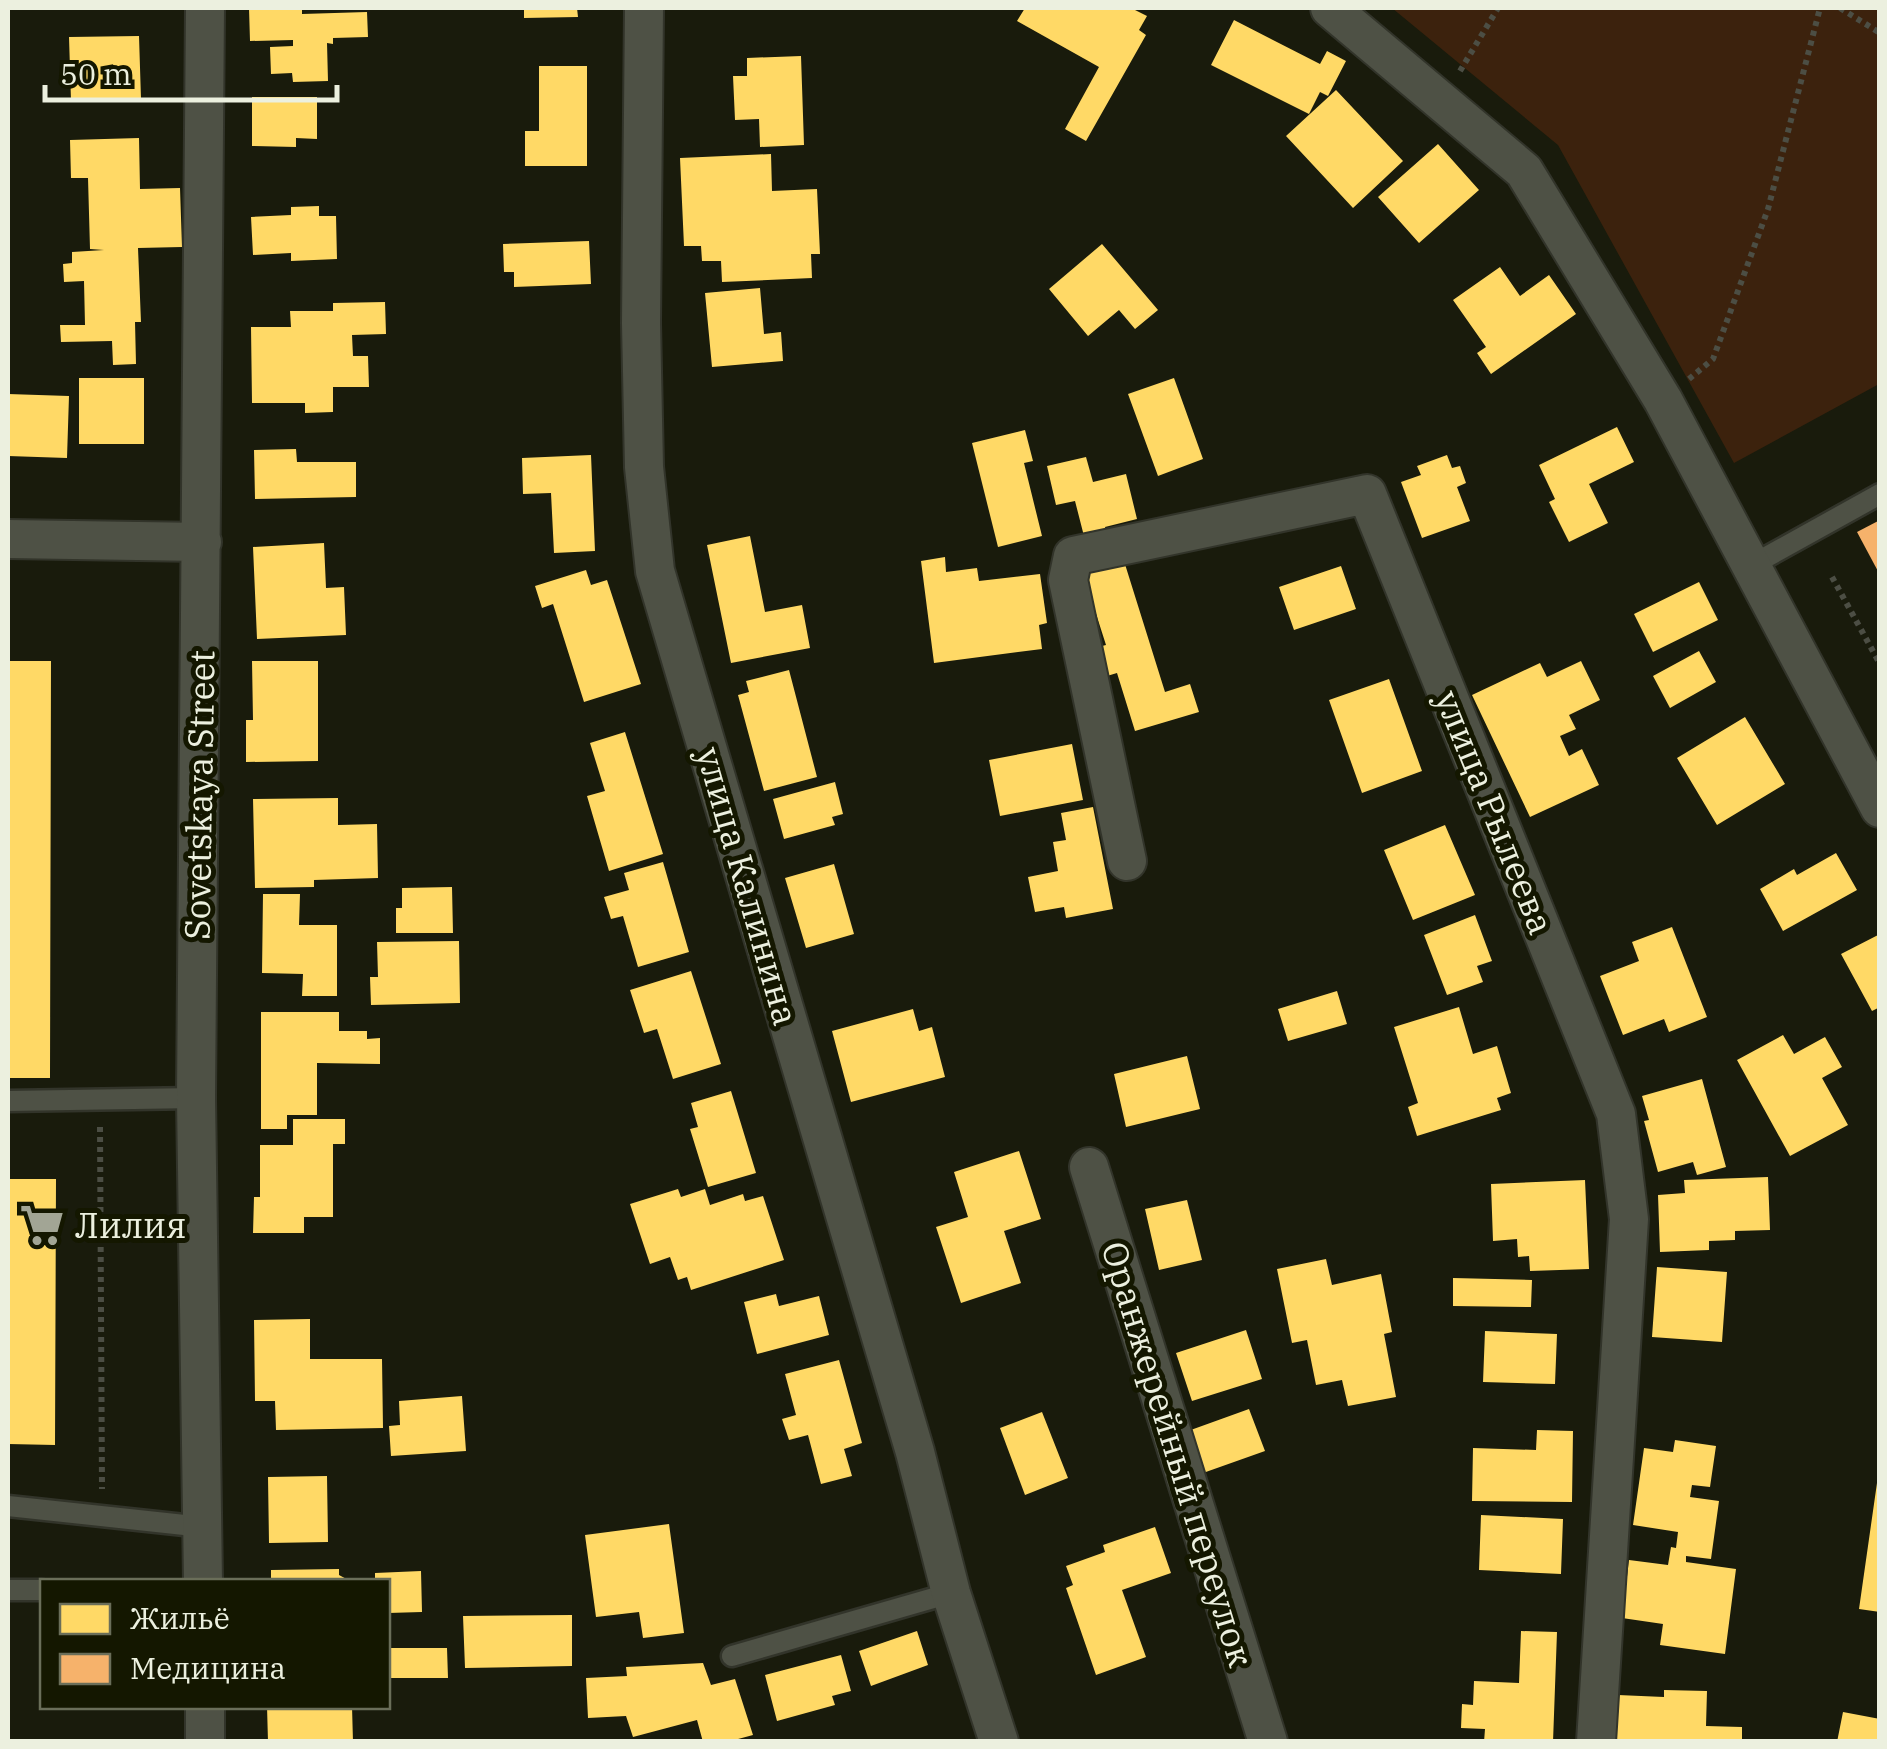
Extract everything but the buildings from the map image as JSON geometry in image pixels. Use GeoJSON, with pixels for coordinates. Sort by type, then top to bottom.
{"type":"FeatureCollection","features":[{"type":"Feature","properties":{"kind":"street","name":"Sovetskaya Street"},"geometry":{"type":"LineString","coordinates":[[204,8],[196,1098],[204,1579]]}},
{"type":"Feature","properties":{"kind":"street","name":"улица Калинина"},"geometry":{"type":"LineString","coordinates":[[644,8],[643,430],[656,571],[915,1452],[951,1593],[998,1742]]}},
{"type":"Feature","properties":{"kind":"street"},"geometry":{"type":"LineString","coordinates":[[1330,8],[1524,171],[1663,400],[1880,808]]}},
{"type":"Feature","properties":{"kind":"street","name":"улица Рылеева"},"geometry":{"type":"LineString","coordinates":[[1127,862],[1068,580],[1073,556],[1367,494],[1616,1114],[1628,1219],[1596,1742]]}},
{"type":"Feature","properties":{"kind":"street"},"geometry":{"type":"LineString","coordinates":[[8,539],[202,542]]}},
{"type":"Feature","properties":{"kind":"street","name":"Оранжерейный переулок"},"geometry":{"type":"LineString","coordinates":[[1089,1168],[1268,1742]]}},
{"type":"Feature","properties":{"kind":"street"},"geometry":{"type":"LineString","coordinates":[[205,1709],[206,1742]]}},
{"type":"Feature","properties":{"kind":"lane"},"geometry":{"type":"LineString","coordinates":[[1752,565],[1880,494]]}},
{"type":"Feature","properties":{"kind":"lane"},"geometry":{"type":"LineString","coordinates":[[8,1101],[196,1098]]}},
{"type":"Feature","properties":{"kind":"lane"},"geometry":{"type":"LineString","coordinates":[[8,1506],[203,1527]]}},
{"type":"Feature","properties":{"kind":"lane"},"geometry":{"type":"LineString","coordinates":[[8,1590],[40,1590]]}},
{"type":"Feature","properties":{"kind":"lane"},"geometry":{"type":"LineString","coordinates":[[732,1656],[951,1593]]}},
{"type":"Feature","properties":{"kind":"path"},"geometry":{"type":"LineString","coordinates":[[1442,102],[1498,8]]}},
{"type":"Feature","properties":{"kind":"path"},"geometry":{"type":"LineString","coordinates":[[1663,400],[1713,360],[1768,209],[1820,8]]}},
{"type":"Feature","properties":{"kind":"path"},"geometry":{"type":"LineString","coordinates":[[1840,8],[1880,34]]}},
{"type":"Feature","properties":{"kind":"path"},"geometry":{"type":"LineString","coordinates":[[1832,578],[1880,664]]}},
{"type":"Feature","properties":{"kind":"path"},"geometry":{"type":"LineString","coordinates":[[100,1100],[102,1515]]}},
{"type":"Feature","properties":{"kind":"shaded area"},"geometry":{"type":"Polygon","coordinates":[[[1392,8],[1879,8],[1879,384],[1734,463],[1558,145],[1392,8]]]}},
{"type":"Feature","properties":{"kind":"place","name":"Лилия"},"geometry":{"type":"Point","coordinates":[42,1225]}}]}
